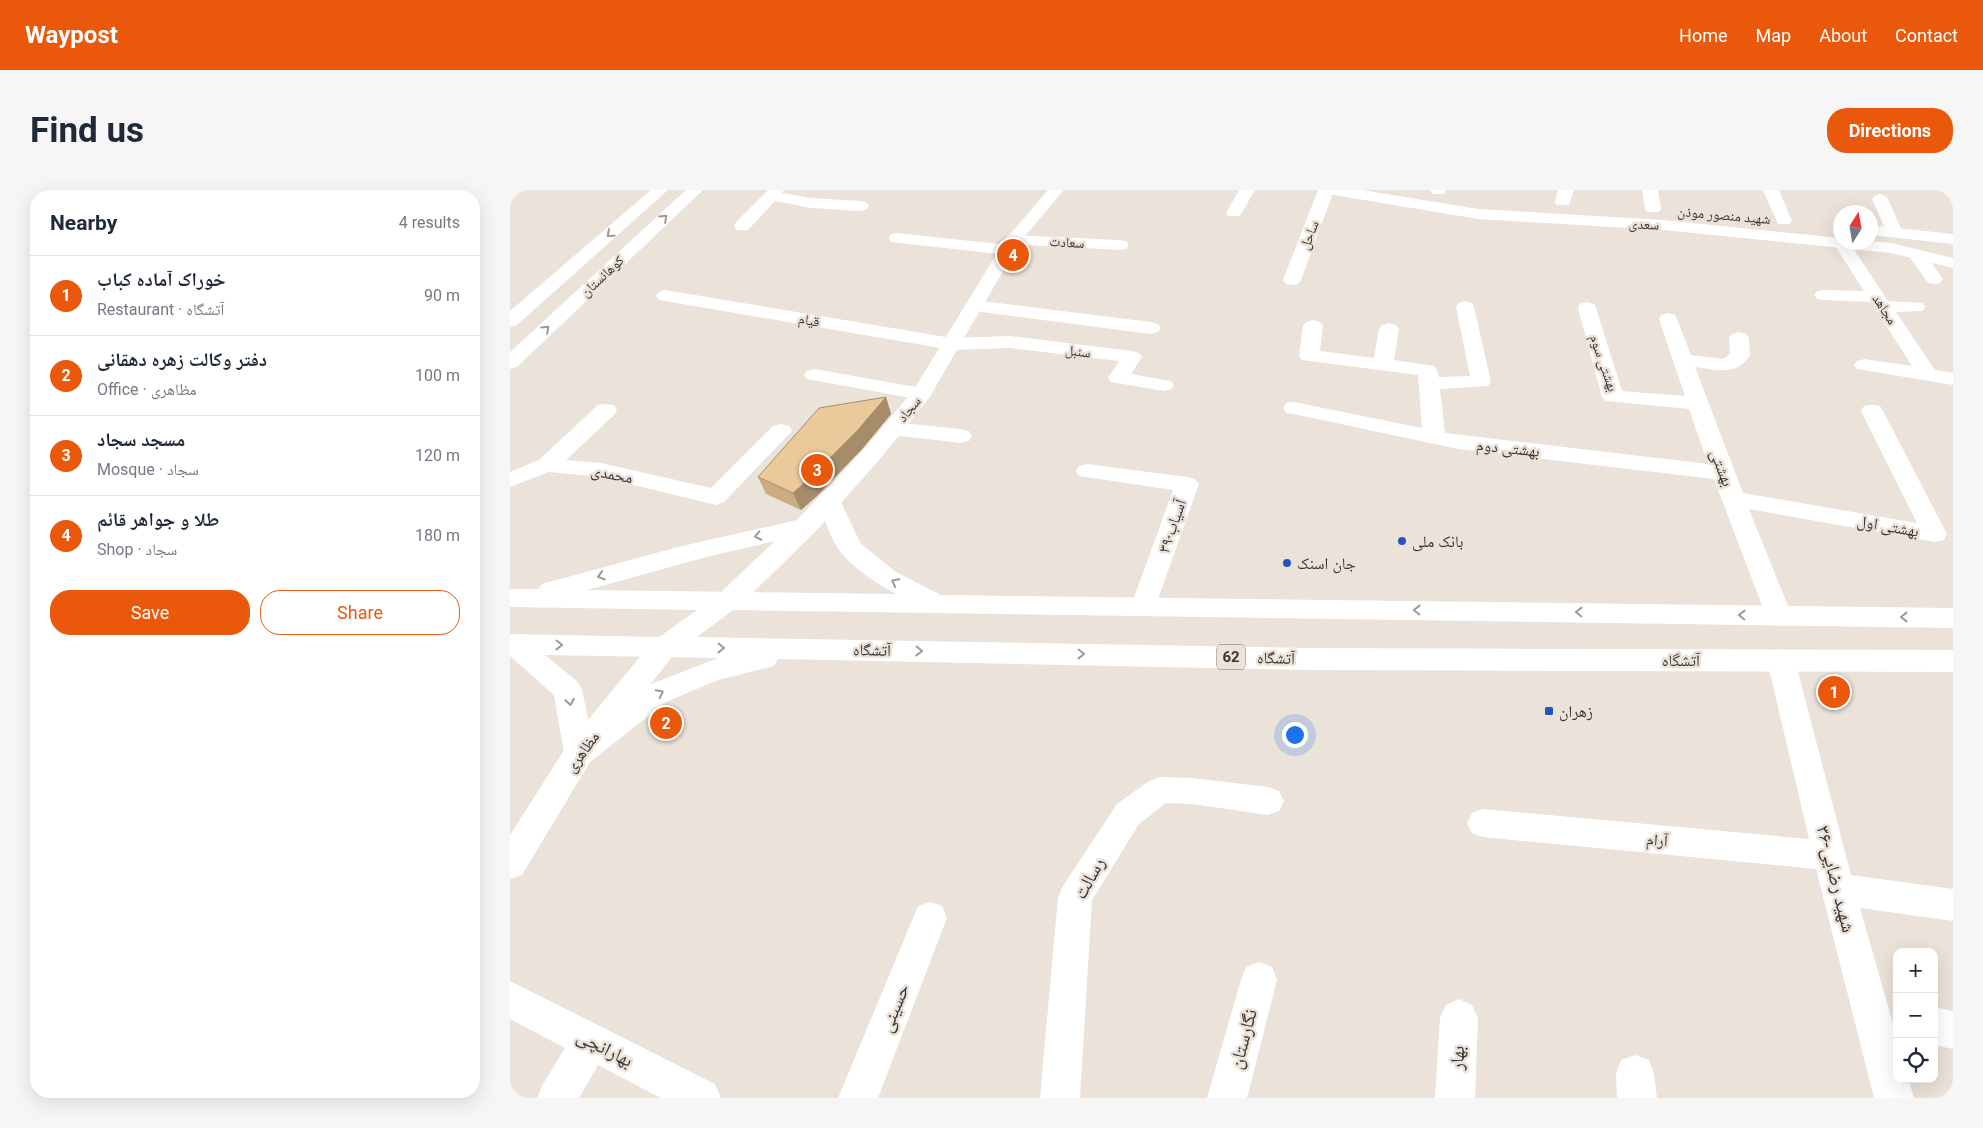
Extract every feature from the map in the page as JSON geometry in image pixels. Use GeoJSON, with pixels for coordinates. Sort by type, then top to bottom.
{"type":"FeatureCollection","features":[{"type":"Feature","properties":{"kind":"street","name":"کوهانستان"},"geometry":{"type":"LineString","coordinates":[[510,321],[660,190]]}},
{"type":"Feature","properties":{"kind":"street","name":"کوهانستان"},"geometry":{"type":"LineString","coordinates":[[510,363],[694,190]]}},
{"type":"Feature","properties":{"kind":"street"},"geometry":{"type":"LineString","coordinates":[[837,204],[860,190]]}},
{"type":"Feature","properties":{"kind":"street","name":"سجاد"},"geometry":{"type":"LineString","coordinates":[[728,601],[806,526],[922,394],[1011,245],[1056,190]]}},
{"type":"Feature","properties":{"kind":"street"},"geometry":{"type":"LineString","coordinates":[[1234,213],[1246,190]]}},
{"type":"Feature","properties":{"kind":"street","name":"ساحل"},"geometry":{"type":"LineString","coordinates":[[1292,280],[1326,190]]}},
{"type":"Feature","properties":{"kind":"street","name":"سعدی"},"geometry":{"type":"LineString","coordinates":[[1334,190],[1478,214],[1663,225],[1833,243]]}},
{"type":"Feature","properties":{"kind":"street"},"geometry":{"type":"LineString","coordinates":[[1435,190],[1457,194]]}},
{"type":"Feature","properties":{"kind":"street"},"geometry":{"type":"LineString","coordinates":[[1650,190],[1653,209]]}},
{"type":"Feature","properties":{"kind":"street"},"geometry":{"type":"LineString","coordinates":[[1771,190],[1784,221]]}},
{"type":"Feature","properties":{"kind":"street"},"geometry":{"type":"LineString","coordinates":[[742,226],[774,193],[811,203],[861,206]]}},
{"type":"Feature","properties":{"kind":"street"},"geometry":{"type":"LineString","coordinates":[[1543,200],[1564,196],[1580,203]]}},
{"type":"Feature","properties":{"kind":"street"},"geometry":{"type":"LineString","coordinates":[[1880,199],[1895,233]]}},
{"type":"Feature","properties":{"kind":"street","name":"شهید منصور موذن"},"geometry":{"type":"LineString","coordinates":[[1634,207],[1710,214]]}},
{"type":"Feature","properties":{"kind":"street","name":"شهید منصور موذن"},"geometry":{"type":"LineString","coordinates":[[1767,220],[1803,223]]}},
{"type":"Feature","properties":{"kind":"street"},"geometry":{"type":"LineString","coordinates":[[1878,231],[1953,239]]}},
{"type":"Feature","properties":{"kind":"street","name":"سعادت"},"geometry":{"type":"LineString","coordinates":[[897,238],[1011,245],[1120,245]]}},
{"type":"Feature","properties":{"kind":"street","name":"سعدی"},"geometry":{"type":"LineString","coordinates":[[1878,247],[1891,248],[1953,263]]}},
{"type":"Feature","properties":{"kind":"street","name":"مجاهد"},"geometry":{"type":"LineString","coordinates":[[1846,250],[1928,374]]}},
{"type":"Feature","properties":{"kind":"street"},"geometry":{"type":"LineString","coordinates":[[1918,256],[1934,279]]}},
{"type":"Feature","properties":{"kind":"street"},"geometry":{"type":"LineString","coordinates":[[1823,295],[1916,307]]}},
{"type":"Feature","properties":{"kind":"street","name":"قیام"},"geometry":{"type":"LineString","coordinates":[[665,296],[952,344]]}},
{"type":"Feature","properties":{"kind":"street"},"geometry":{"type":"LineString","coordinates":[[974,306],[1151,328]]}},
{"type":"Feature","properties":{"kind":"street"},"geometry":{"type":"LineString","coordinates":[[1429,383],[1481,382],[1465,307]]}},
{"type":"Feature","properties":{"kind":"street","name":"بهشتی سوم"},"geometry":{"type":"LineString","coordinates":[[1586,308],[1613,397],[1698,403]]}},
{"type":"Feature","properties":{"kind":"street","name":"بهشتی"},"geometry":{"type":"LineString","coordinates":[[1668,319],[1723,473],[1779,616]]}},
{"type":"Feature","properties":{"kind":"street"},"geometry":{"type":"LineString","coordinates":[[1313,326],[1310,356],[1428,370],[1434,437]]}},
{"type":"Feature","properties":{"kind":"street"},"geometry":{"type":"LineString","coordinates":[[1383,364],[1389,330]]}},
{"type":"Feature","properties":{"kind":"street"},"geometry":{"type":"LineString","coordinates":[[1683,360],[1727,364],[1740,356],[1739,338]]}},
{"type":"Feature","properties":{"kind":"street","name":"سنبل"},"geometry":{"type":"LineString","coordinates":[[952,344],[1010,342],[1132,358],[1118,378],[1164,385]]}},
{"type":"Feature","properties":{"kind":"street"},"geometry":{"type":"LineString","coordinates":[[1864,365],[1953,379]]}},
{"type":"Feature","properties":{"kind":"street"},"geometry":{"type":"LineString","coordinates":[[814,375],[922,394]]}},
{"type":"Feature","properties":{"kind":"street","name":"بهشتی دوم"},"geometry":{"type":"LineString","coordinates":[[1294,408],[1458,442],[1723,473]]}},
{"type":"Feature","properties":{"kind":"street"},"geometry":{"type":"LineString","coordinates":[[547,465],[606,410]]}},
{"type":"Feature","properties":{"kind":"street","name":"بهشتی اول"},"geometry":{"type":"LineString","coordinates":[[1733,499],[1935,534],[1872,411]]}},
{"type":"Feature","properties":{"kind":"street"},"geometry":{"type":"LineString","coordinates":[[892,429],[961,436]]}},
{"type":"Feature","properties":{"kind":"street","name":"محمدی"},"geometry":{"type":"LineString","coordinates":[[510,480],[547,465],[601,470],[716,497],[781,431]]}},
{"type":"Feature","properties":{"kind":"street","name":"۳۹-آسیاب"},"geometry":{"type":"LineString","coordinates":[[1087,471],[1187,484],[1144,606]]}},
{"type":"Feature","properties":{"kind":"street"},"geometry":{"type":"LineString","coordinates":[[829,499],[839,525],[852,549],[887,578],[938,604]]}},
{"type":"Feature","properties":{"kind":"street"},"geometry":{"type":"LineString","coordinates":[[518,598],[727,543],[806,526]]}},
{"type":"Feature","properties":{"kind":"street"},"geometry":{"type":"LineString","coordinates":[[518,598],[1953,618]]}},
{"type":"Feature","properties":{"kind":"street","name":"مظاهری"},"geometry":{"type":"LineString","coordinates":[[510,864],[579,753],[664,647],[728,601]]}},
{"type":"Feature","properties":{"kind":"street"},"geometry":{"type":"LineString","coordinates":[[512,644],[568,690],[579,753],[656,694],[713,670],[805,649]]}},
{"type":"Feature","properties":{"kind":"street","name":"آتشگاه"},"geometry":{"type":"LineString","coordinates":[[512,644],[1311,659],[1953,661]]}},
{"type":"Feature","properties":{"kind":"street","name":"۳۶-شهید رضایی"},"geometry":{"type":"LineString","coordinates":[[1781,660],[1838,890],[1884,1016],[1894,1098]]}},
{"type":"Feature","properties":{"kind":"street","name":"رسالت"},"geometry":{"type":"LineString","coordinates":[[1060,1098],[1075,897],[1128,814],[1160,790],[1192,791],[1268,801]]}},
{"type":"Feature","properties":{"kind":"street","name":"آرام"},"geometry":{"type":"LineString","coordinates":[[1483,823],[1830,856]]}},
{"type":"Feature","properties":{"kind":"street"},"geometry":{"type":"LineString","coordinates":[[1838,890],[1953,905]]}},
{"type":"Feature","properties":{"kind":"street","name":"حسینی"},"geometry":{"type":"LineString","coordinates":[[858,1098],[930,918]]}},
{"type":"Feature","properties":{"kind":"street","name":"نگارستان"},"geometry":{"type":"LineString","coordinates":[[1227,1098],[1259,980]]}},
{"type":"Feature","properties":{"kind":"street","name":"بهارانچی"},"geometry":{"type":"LineString","coordinates":[[510,999],[701,1098]]}},
{"type":"Feature","properties":{"kind":"street","name":"بهار"},"geometry":{"type":"LineString","coordinates":[[1455,1098],[1459,1018]]}},
{"type":"Feature","properties":{"kind":"street"},"geometry":{"type":"LineString","coordinates":[[1938,1027],[1953,1030]]}},
{"type":"Feature","properties":{"kind":"street"},"geometry":{"type":"LineString","coordinates":[[557,1098],[590,1041]]}},
{"type":"Feature","properties":{"kind":"building"},"geometry":{"type":"Polygon","coordinates":[[[886,397],[857,431],[793,493],[758,477],[819,408],[886,397]]]}},
{"type":"Feature","properties":{"kind":"place","name":"طلا و جواهر قائم"},"geometry":{"type":"Point","coordinates":[1013,255]}},
{"type":"Feature","properties":{"kind":"place","name":"مسجد سجاد"},"geometry":{"type":"Point","coordinates":[817,470]}},
{"type":"Feature","properties":{"kind":"place","name":"بانک ملی"},"geometry":{"type":"Point","coordinates":[1402,541]}},
{"type":"Feature","properties":{"kind":"place","name":"جان اسنک"},"geometry":{"type":"Point","coordinates":[1287,563]}},
{"type":"Feature","properties":{"kind":"place","name":"خوراک آماده کباب"},"geometry":{"type":"Point","coordinates":[1834,692]}},
{"type":"Feature","properties":{"kind":"place","name":"زهران"},"geometry":{"type":"Point","coordinates":[1549,711]}},
{"type":"Feature","properties":{"kind":"place","name":"دفتر وکالت زهره دهقانی"},"geometry":{"type":"Point","coordinates":[666,723]}}]}
